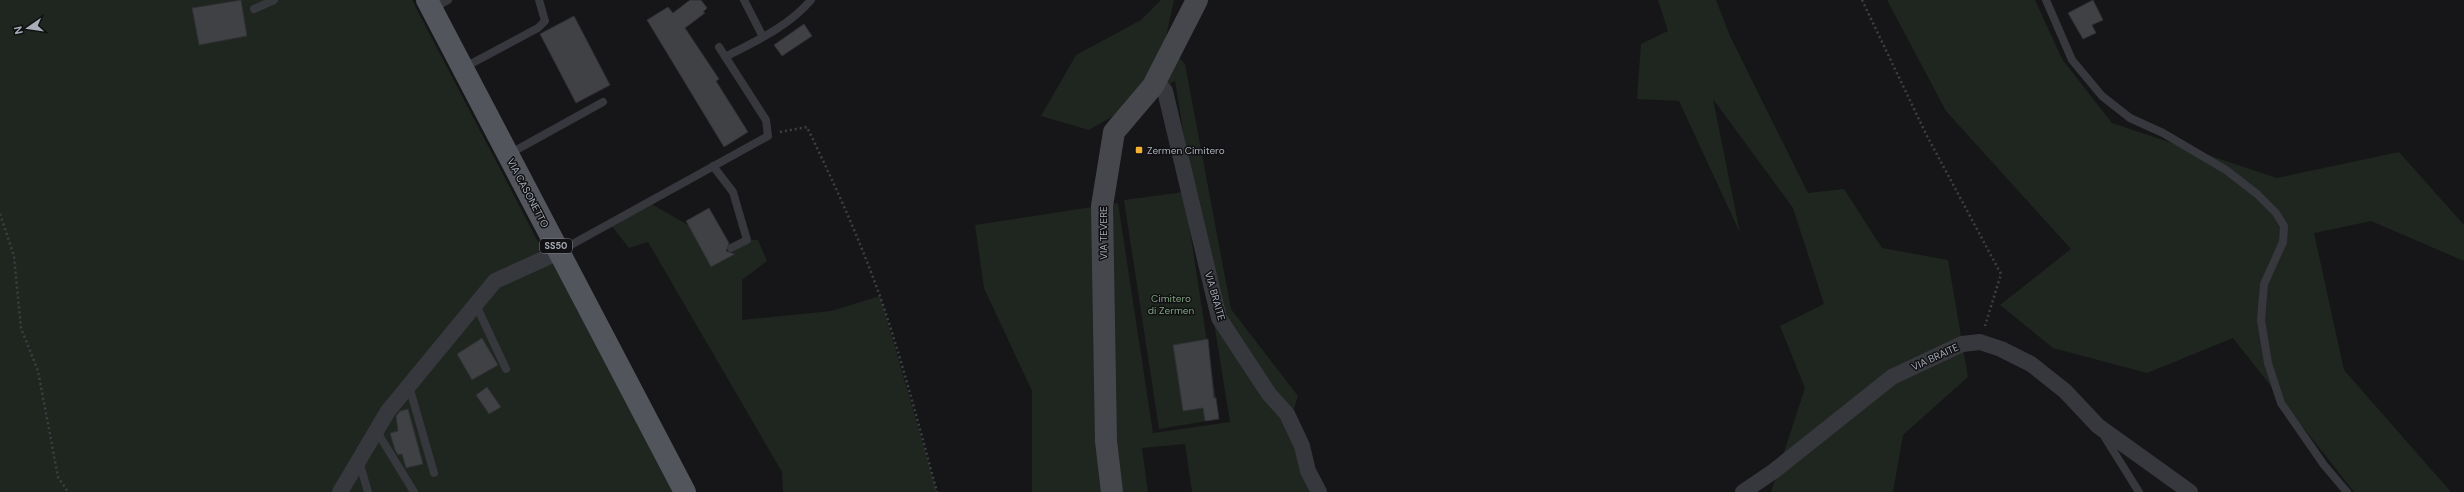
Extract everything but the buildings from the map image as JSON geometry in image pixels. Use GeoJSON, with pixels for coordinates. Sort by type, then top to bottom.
{"type":"FeatureCollection","features":[{"type":"Feature","properties":{"kind":"main road","name":"VIA TEVERE"},"geometry":{"type":"LineString","coordinates":[[1112,492],[1106,441],[1102,206],[1114,132],[1156,80],[1197,0]]}},
{"type":"Feature","properties":{"kind":"main road","name":"VIA CASONETTO"},"geometry":{"type":"LineString","coordinates":[[436,3],[463,68],[685,492]]}},
{"type":"Feature","properties":{"kind":"street","name":"VIA BRAITE"},"geometry":{"type":"LineString","coordinates":[[1156,80],[1165,91],[1219,318],[1269,394],[1287,414],[1302,446],[1308,470],[1318,492]]}},
{"type":"Feature","properties":{"kind":"street"},"geometry":{"type":"LineString","coordinates":[[340,492],[388,411],[495,281],[559,252]]}},
{"type":"Feature","properties":{"kind":"street","name":"VIA BRAITE"},"geometry":{"type":"LineString","coordinates":[[1743,492],[1774,472],[1892,377],[1962,344],[1980,342],[2001,349],[2031,364],[2066,391],[2098,426],[2190,492]]}},
{"type":"Feature","properties":{"kind":"lane"},"geometry":{"type":"LineString","coordinates":[[254,9],[274,0]]}},
{"type":"Feature","properties":{"kind":"lane"},"geometry":{"type":"LineString","coordinates":[[463,68],[538,28],[545,21],[539,0]]}},
{"type":"Feature","properties":{"kind":"lane"},"geometry":{"type":"LineString","coordinates":[[744,0],[764,37]]}},
{"type":"Feature","properties":{"kind":"lane"},"geometry":{"type":"LineString","coordinates":[[725,57],[764,37],[786,23],[811,0]]}},
{"type":"Feature","properties":{"kind":"lane"},"geometry":{"type":"LineString","coordinates":[[2046,0],[2072,60],[2102,96],[2130,118],[2163,133],[2226,170],[2257,194],[2276,213],[2284,226],[2283,242],[2264,284],[2261,320],[2268,363],[2281,403],[2324,465],[2347,492]]}},
{"type":"Feature","properties":{"kind":"lane"},"geometry":{"type":"LineString","coordinates":[[559,252],[768,136],[766,120],[719,47]]}},
{"type":"Feature","properties":{"kind":"lane"},"geometry":{"type":"LineString","coordinates":[[508,154],[603,102]]}},
{"type":"Feature","properties":{"kind":"lane"},"geometry":{"type":"LineString","coordinates":[[713,166],[733,192],[747,240],[731,248]]}},
{"type":"Feature","properties":{"kind":"lane"},"geometry":{"type":"LineString","coordinates":[[476,305],[506,369]]}},
{"type":"Feature","properties":{"kind":"lane"},"geometry":{"type":"LineString","coordinates":[[409,386],[434,473]]}},
{"type":"Feature","properties":{"kind":"lane"},"geometry":{"type":"LineString","coordinates":[[2098,426],[2139,492]]}},
{"type":"Feature","properties":{"kind":"lane"},"geometry":{"type":"LineString","coordinates":[[376,430],[414,492]]}},
{"type":"Feature","properties":{"kind":"lane"},"geometry":{"type":"LineString","coordinates":[[359,460],[368,492]]}},
{"type":"Feature","properties":{"kind":"path"},"geometry":{"type":"LineString","coordinates":[[1862,0],[1926,134],[2001,274],[1980,342]]}},
{"type":"Feature","properties":{"kind":"path"},"geometry":{"type":"LineString","coordinates":[[768,136],[790,128],[806,127],[824,163],[867,262],[883,306],[937,492]]}},
{"type":"Feature","properties":{"kind":"path"},"geometry":{"type":"LineString","coordinates":[[0,214],[14,256],[21,328],[38,371],[58,477],[68,492]]}},
{"type":"Feature","properties":{"kind":"green space"},"geometry":{"type":"Polygon","coordinates":[[[0,0],[412,0],[546,257],[559,252],[684,492],[0,492],[0,0]]]}},
{"type":"Feature","properties":{"kind":"green space"},"geometry":{"type":"Polygon","coordinates":[[[1161,0],[1174,0],[1165,42],[1185,64],[1231,309],[1298,396],[1290,421],[1319,492],[1192,492],[1185,444],[1142,448],[1148,492],[1032,492],[1032,391],[984,288],[975,225],[1118,203],[1153,433],[1230,422],[1175,81],[1089,130],[1041,116],[1076,55],[1141,20],[1161,0]]]}},
{"type":"Feature","properties":{"kind":"green space"},"geometry":{"type":"Polygon","coordinates":[[[1658,0],[1716,0],[1730,36],[1808,193],[1844,189],[1882,248],[1948,260],[1968,377],[1903,435],[1893,492],[1771,492],[1805,388],[1780,326],[1824,304],[1793,208],[1713,99],[1740,233],[1679,101],[1637,99],[1641,44],[1668,31],[1658,0]]]}},
{"type":"Feature","properties":{"kind":"green space"},"geometry":{"type":"Polygon","coordinates":[[[1887,0],[2035,0],[2062,59],[2112,123],[2277,178],[2399,152],[2464,225],[2464,261],[2371,221],[2314,233],[2344,370],[2451,492],[2354,492],[2233,338],[2147,373],[2053,348],[2000,305],[2071,249],[1946,111],[1887,0]]]}},
{"type":"Feature","properties":{"kind":"green space","name":"Cimitero di Zermen"},"geometry":{"type":"Polygon","coordinates":[[[1184,192],[1219,419],[1159,429],[1124,200],[1184,192]]]}},
{"type":"Feature","properties":{"kind":"green space"},"geometry":{"type":"Polygon","coordinates":[[[648,202],[688,225],[711,267],[734,254],[731,248],[747,240],[758,240],[767,261],[742,280],[742,320],[831,311],[880,296],[937,492],[783,492],[782,472],[648,242],[629,248],[610,224],[648,202]]]}},
{"type":"Feature","properties":{"kind":"place","name":"Zermen Cimitero"},"geometry":{"type":"Point","coordinates":[1139,150]}}]}
